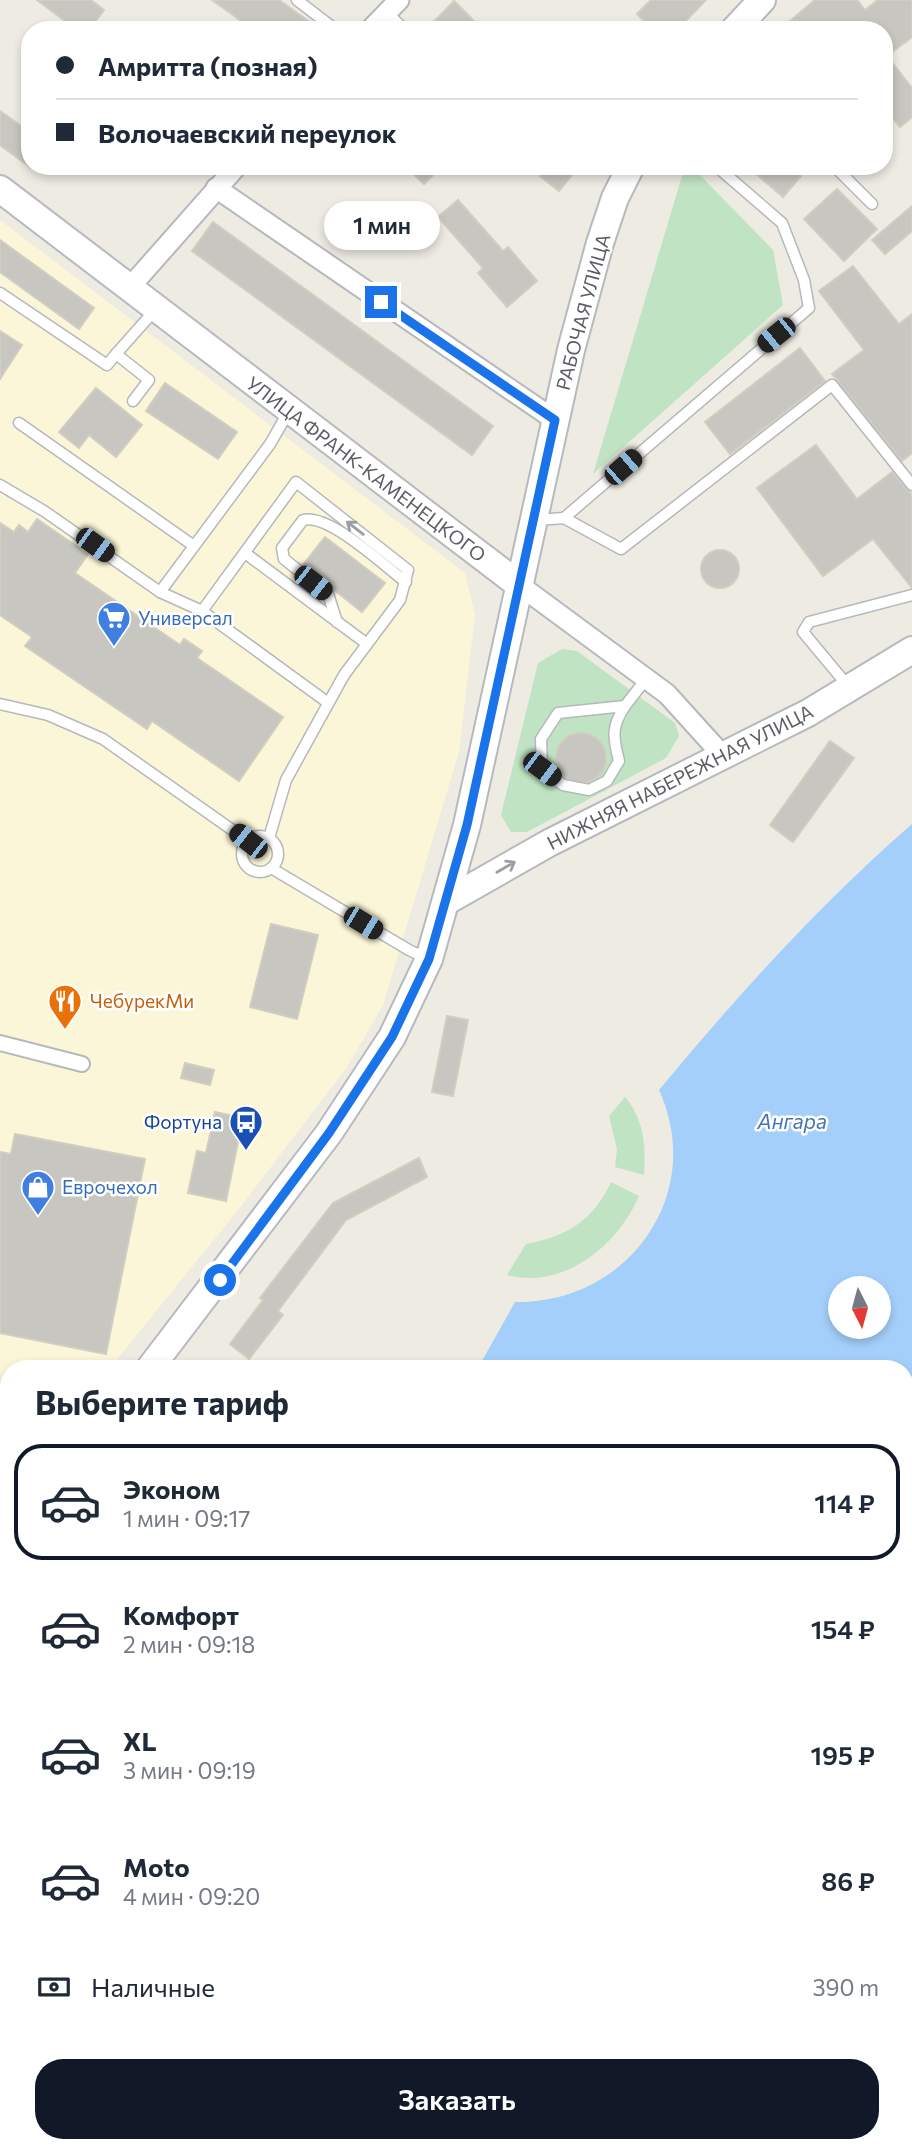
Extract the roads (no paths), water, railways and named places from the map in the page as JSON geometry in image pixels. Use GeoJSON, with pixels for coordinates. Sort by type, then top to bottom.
{"type":"FeatureCollection","features":[{"type":"Feature","properties":{"kind":"main road"},"geometry":{"type":"LineString","coordinates":[[744,21],[762,0]]}},
{"type":"Feature","properties":{"kind":"main road","name":"РАБОЧАЯ УЛИЦА"},"geometry":{"type":"LineString","coordinates":[[156,1360],[329,1133],[392,1037],[429,959],[467,825],[517,584],[534,521],[555,420],[600,243],[615,198],[626,175]]}},
{"type":"Feature","properties":{"kind":"main road","name":"УЛИЦА ФРАНК-КАМЕНЕЦКОГО"},"geometry":{"type":"LineString","coordinates":[[0,189],[131,286],[289,411],[517,584]]}},
{"type":"Feature","properties":{"kind":"main road","name":"НИЖНЯЯ НАБЕРЕЖНАЯ УЛИЦА"},"geometry":{"type":"LineString","coordinates":[[447,901],[549,843],[724,757],[850,688],[912,650]]}},
{"type":"Feature","properties":{"kind":"street"},"geometry":{"type":"LineString","coordinates":[[379,21],[393,6]]}},
{"type":"Feature","properties":{"kind":"street"},"geometry":{"type":"LineString","coordinates":[[131,286],[228,175]]}},
{"type":"Feature","properties":{"kind":"street"},"geometry":{"type":"LineString","coordinates":[[216,188],[555,420]]}},
{"type":"Feature","properties":{"kind":"street","name":"УЛИЦА ФРАНК-КАМЕНЕЦКОГО"},"geometry":{"type":"LineString","coordinates":[[517,584],[646,679],[682,710],[724,757]]}},
{"type":"Feature","properties":{"kind":"street"},"geometry":{"type":"LineString","coordinates":[[0,1044],[82,1064]]}},
{"type":"Feature","properties":{"kind":"lane"},"geometry":{"type":"LineString","coordinates":[[297,0],[324,21]]}},
{"type":"Feature","properties":{"kind":"lane"},"geometry":{"type":"LineString","coordinates":[[564,518],[809,308],[804,280],[782,223],[731,175]]}},
{"type":"Feature","properties":{"kind":"lane"},"geometry":{"type":"LineString","coordinates":[[843,175],[872,204]]}},
{"type":"Feature","properties":{"kind":"lane"},"geometry":{"type":"LineString","coordinates":[[0,293],[107,365],[158,307]]}},
{"type":"Feature","properties":{"kind":"lane"},"geometry":{"type":"LineString","coordinates":[[116,354],[149,380],[133,401]]}},
{"type":"Feature","properties":{"kind":"lane"},"geometry":{"type":"LineString","coordinates":[[534,521],[564,518],[621,549],[832,385],[912,485]]}},
{"type":"Feature","properties":{"kind":"lane"},"geometry":{"type":"LineString","coordinates":[[160,592],[270,444],[289,411]]}},
{"type":"Feature","properties":{"kind":"lane"},"geometry":{"type":"LineString","coordinates":[[19,423],[194,546]]}},
{"type":"Feature","properties":{"kind":"lane"},"geometry":{"type":"LineString","coordinates":[[202,611],[296,482],[408,570],[400,600],[327,702],[286,780],[269,838]]}},
{"type":"Feature","properties":{"kind":"lane"},"geometry":{"type":"LineString","coordinates":[[0,485],[44,511],[160,592],[202,611],[327,702]]}},
{"type":"Feature","properties":{"kind":"lane"},"geometry":{"type":"LineString","coordinates":[[337,622],[328,594],[284,559],[282,548],[303,520],[312,517],[334,526],[406,582]]}},
{"type":"Feature","properties":{"kind":"lane"},"geometry":{"type":"LineString","coordinates":[[245,553],[367,644]]}},
{"type":"Feature","properties":{"kind":"lane"},"geometry":{"type":"LineString","coordinates":[[850,688],[803,632],[809,622],[912,595]]}},
{"type":"Feature","properties":{"kind":"lane"},"geometry":{"type":"LineString","coordinates":[[625,705],[558,713],[541,739],[542,769],[563,785],[589,790],[607,781],[620,761],[612,734],[613,723],[646,679]]}},
{"type":"Feature","properties":{"kind":"lane"},"geometry":{"type":"LineString","coordinates":[[0,704],[48,715],[103,739],[248,841]]}},
{"type":"Feature","properties":{"kind":"lane"},"geometry":{"type":"LineString","coordinates":[[271,868],[278,851],[269,838],[258,836],[248,841],[242,856],[248,867],[259,872],[271,868],[409,950],[429,959]]}},
{"type":"Feature","properties":{"kind":"water","name":"Ангара"},"geometry":{"type":"Polygon","coordinates":[[[912,824],[912,1360],[482,1360],[515,1302],[555,1298],[592,1284],[622,1263],[647,1236],[664,1204],[672,1168],[671,1129],[659,1090],[780,952],[844,887],[912,824]]]}},
{"type":"Feature","properties":{"kind":"place","name":"Универсал"},"geometry":{"type":"Point","coordinates":[114,648]}},
{"type":"Feature","properties":{"kind":"place","name":"ЧебурекМи"},"geometry":{"type":"Point","coordinates":[65,1031]}},
{"type":"Feature","properties":{"kind":"place","name":"Фортуна"},"geometry":{"type":"Point","coordinates":[246,1152]}},
{"type":"Feature","properties":{"kind":"place","name":"Еврочехол"},"geometry":{"type":"Point","coordinates":[38,1217]}}]}
